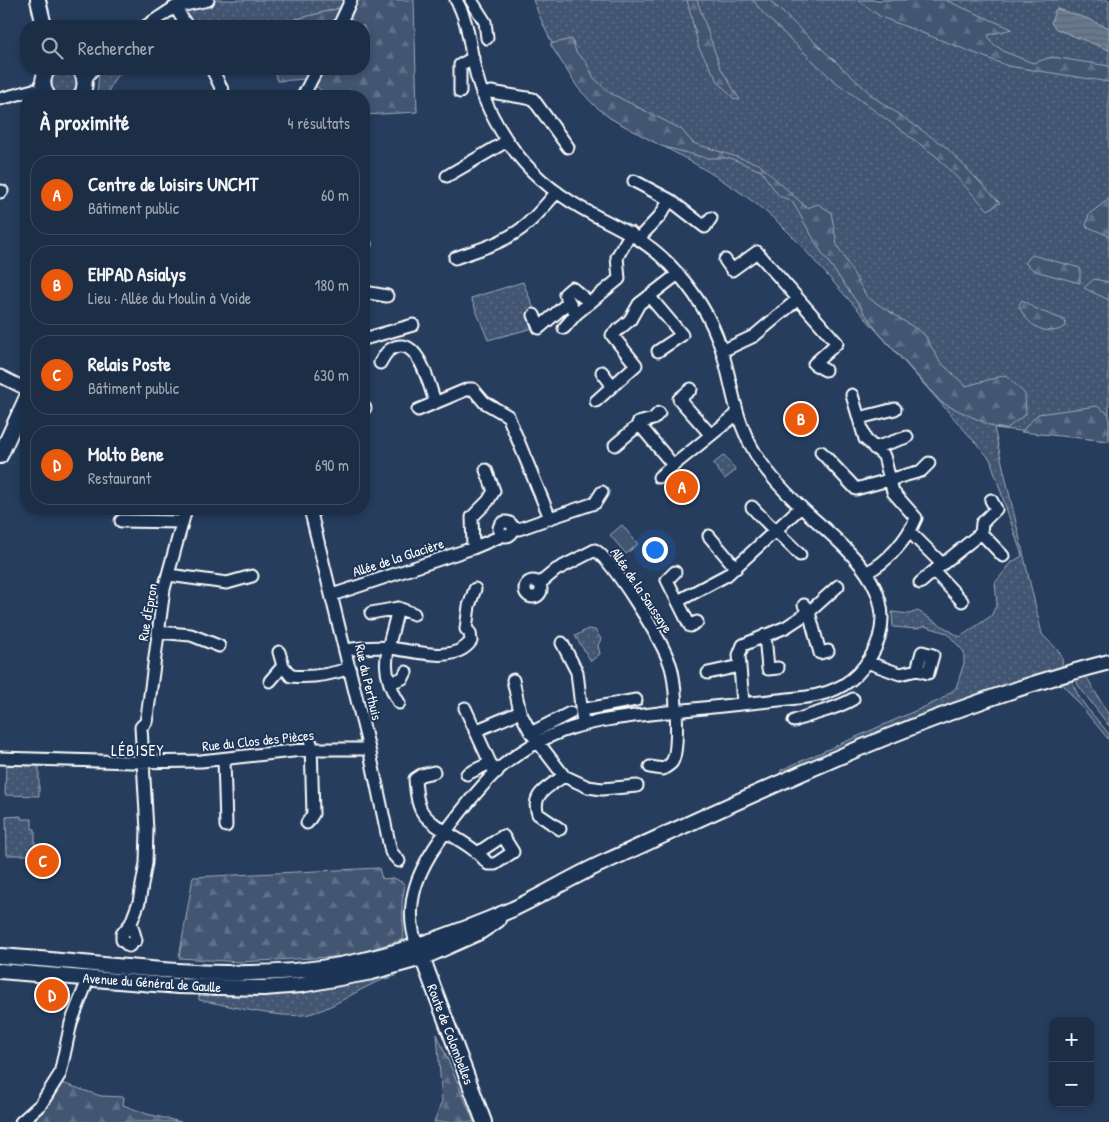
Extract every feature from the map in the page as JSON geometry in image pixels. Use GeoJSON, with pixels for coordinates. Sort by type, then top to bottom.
{"type":"FeatureCollection","features":[{"type":"Feature","properties":{"kind":"main road"},"geometry":{"type":"LineString","coordinates":[[38,0],[43,20]]}},
{"type":"Feature","properties":{"kind":"main road"},"geometry":{"type":"LineString","coordinates":[[84,90],[86,75]]}},
{"type":"Feature","properties":{"kind":"main road"},"geometry":{"type":"LineString","coordinates":[[0,456],[20,412]]}},
{"type":"Feature","properties":{"kind":"main road"},"geometry":{"type":"LineString","coordinates":[[420,952],[513,909],[602,863],[881,740],[985,700],[1109,662]]}},
{"type":"Feature","properties":{"kind":"main road","name":"Avenue du Général de Gaulle"},"geometry":{"type":"LineString","coordinates":[[0,956],[208,972],[262,973],[340,965],[420,952]]}},
{"type":"Feature","properties":{"kind":"main road","name":"Avenue du Général de Gaulle"},"geometry":{"type":"LineString","coordinates":[[0,970],[178,986],[264,988],[337,980],[372,972],[420,952]]}},
{"type":"Feature","properties":{"kind":"main road","name":"Route de Colombelles"},"geometry":{"type":"LineString","coordinates":[[420,952],[484,1122]]}},
{"type":"Feature","properties":{"kind":"street"},"geometry":{"type":"LineString","coordinates":[[155,20],[175,7],[208,0]]}},
{"type":"Feature","properties":{"kind":"street"},"geometry":{"type":"LineString","coordinates":[[342,20],[351,0]]}},
{"type":"Feature","properties":{"kind":"street"},"geometry":{"type":"LineString","coordinates":[[456,0],[465,19],[482,94],[492,118],[507,141],[530,169],[557,192],[589,212],[635,235],[660,255],[678,274],[699,301],[722,351],[737,414],[759,460],[777,483],[858,560],[867,572],[878,594],[882,617],[880,636],[867,662],[846,685],[822,695],[601,719],[534,738]]}},
{"type":"Feature","properties":{"kind":"street"},"geometry":{"type":"LineString","coordinates":[[471,0],[484,22],[487,38]]}},
{"type":"Feature","properties":{"kind":"street"},"geometry":{"type":"LineString","coordinates":[[175,7],[183,20]]}},
{"type":"Feature","properties":{"kind":"street"},"geometry":{"type":"LineString","coordinates":[[465,19],[479,12]]}},
{"type":"Feature","properties":{"kind":"street"},"geometry":{"type":"LineString","coordinates":[[460,92],[460,65],[473,58]]}},
{"type":"Feature","properties":{"kind":"street"},"geometry":{"type":"LineString","coordinates":[[215,75],[222,90]]}},
{"type":"Feature","properties":{"kind":"street"},"geometry":{"type":"LineString","coordinates":[[306,90],[314,75]]}},
{"type":"Feature","properties":{"kind":"street"},"geometry":{"type":"LineString","coordinates":[[0,99],[41,80]]}},
{"type":"Feature","properties":{"kind":"street"},"geometry":{"type":"LineString","coordinates":[[482,94],[491,92],[533,99],[568,147]]}},
{"type":"Feature","properties":{"kind":"street"},"geometry":{"type":"LineString","coordinates":[[447,176],[507,141]]}},
{"type":"Feature","properties":{"kind":"street"},"geometry":{"type":"LineString","coordinates":[[634,181],[670,200],[705,227],[711,218]]}},
{"type":"Feature","properties":{"kind":"street"},"geometry":{"type":"LineString","coordinates":[[455,258],[515,234],[527,225],[557,192]]}},
{"type":"Feature","properties":{"kind":"street"},"geometry":{"type":"LineString","coordinates":[[564,328],[576,314],[619,279],[619,271],[613,256],[635,235],[659,217],[670,200]]}},
{"type":"Feature","properties":{"kind":"street"},"geometry":{"type":"LineString","coordinates":[[725,260],[732,270],[757,252],[837,343],[814,364],[825,370]]}},
{"type":"Feature","properties":{"kind":"street"},"geometry":{"type":"LineString","coordinates":[[619,271],[631,276]]}},
{"type":"Feature","properties":{"kind":"street"},"geometry":{"type":"LineString","coordinates":[[596,401],[636,365],[612,335],[630,320],[640,304],[678,274]]}},
{"type":"Feature","properties":{"kind":"street"},"geometry":{"type":"LineString","coordinates":[[576,314],[565,294],[572,288],[590,303]]}},
{"type":"Feature","properties":{"kind":"street"},"geometry":{"type":"LineString","coordinates":[[370,293],[387,296]]}},
{"type":"Feature","properties":{"kind":"street"},"geometry":{"type":"LineString","coordinates":[[649,296],[682,335],[658,352]]}},
{"type":"Feature","properties":{"kind":"street"},"geometry":{"type":"LineString","coordinates":[[722,351],[754,336],[798,299]]}},
{"type":"Feature","properties":{"kind":"street"},"geometry":{"type":"LineString","coordinates":[[534,315],[540,332],[570,302]]}},
{"type":"Feature","properties":{"kind":"street"},"geometry":{"type":"LineString","coordinates":[[370,338],[413,325]]}},
{"type":"Feature","properties":{"kind":"street"},"geometry":{"type":"LineString","coordinates":[[380,363],[385,354],[394,347],[403,346],[409,348],[418,357],[435,402]]}},
{"type":"Feature","properties":{"kind":"street"},"geometry":{"type":"LineString","coordinates":[[602,372],[612,385]]}},
{"type":"Feature","properties":{"kind":"street"},"geometry":{"type":"LineString","coordinates":[[0,376],[20,385]]}},
{"type":"Feature","properties":{"kind":"street"},"geometry":{"type":"LineString","coordinates":[[418,410],[473,389],[484,402],[508,416],[550,518]]}},
{"type":"Feature","properties":{"kind":"street"},"geometry":{"type":"LineString","coordinates":[[691,389],[680,399],[710,434]]}},
{"type":"Feature","properties":{"kind":"street"},"geometry":{"type":"LineString","coordinates":[[852,395],[865,439],[884,456],[893,492],[920,517],[910,532],[877,567],[867,572]]}},
{"type":"Feature","properties":{"kind":"street"},"geometry":{"type":"LineString","coordinates":[[859,418],[895,409]]}},
{"type":"Feature","properties":{"kind":"street"},"geometry":{"type":"LineString","coordinates":[[615,445],[640,424],[638,423],[653,419],[660,413]]}},
{"type":"Feature","properties":{"kind":"street"},"geometry":{"type":"LineString","coordinates":[[659,477],[737,414]]}},
{"type":"Feature","properties":{"kind":"street"},"geometry":{"type":"LineString","coordinates":[[640,424],[673,465]]}},
{"type":"Feature","properties":{"kind":"street"},"geometry":{"type":"LineString","coordinates":[[874,448],[907,437]]}},
{"type":"Feature","properties":{"kind":"street"},"geometry":{"type":"LineString","coordinates":[[820,452],[856,494],[890,479],[921,471],[929,463]]}},
{"type":"Feature","properties":{"kind":"street"},"geometry":{"type":"LineString","coordinates":[[473,548],[472,517],[488,501],[494,491],[486,470]]}},
{"type":"Feature","properties":{"kind":"street","name":"Allée de la Glacière"},"geometry":{"type":"LineString","coordinates":[[332,595],[473,548],[504,535],[500,530],[503,523],[510,523],[513,528],[519,529],[596,503],[602,492]]}},
{"type":"Feature","properties":{"kind":"street"},"geometry":{"type":"LineString","coordinates":[[920,583],[957,550],[964,549],[981,533],[982,523],[996,508],[991,500]]}},
{"type":"Feature","properties":{"kind":"street"},"geometry":{"type":"LineString","coordinates":[[752,507],[774,532],[781,535],[800,555]]}},
{"type":"Feature","properties":{"kind":"street"},"geometry":{"type":"LineString","coordinates":[[678,601],[715,583],[736,568],[801,507]]}},
{"type":"Feature","properties":{"kind":"street","name":"Rue d'Epron"},"geometry":{"type":"LineString","coordinates":[[131,923],[142,891],[147,830],[146,762],[148,729],[146,722],[158,632],[169,575],[184,515]]}},
{"type":"Feature","properties":{"kind":"street","name":"Rue du Perthuis"},"geometry":{"type":"LineString","coordinates":[[312,515],[346,650],[391,852],[399,860]]}},
{"type":"Feature","properties":{"kind":"street"},"geometry":{"type":"LineString","coordinates":[[121,521],[182,522]]}},
{"type":"Feature","properties":{"kind":"street"},"geometry":{"type":"LineString","coordinates":[[910,532],[962,601]]}},
{"type":"Feature","properties":{"kind":"street"},"geometry":{"type":"LineString","coordinates":[[981,533],[1003,556]]}},
{"type":"Feature","properties":{"kind":"street"},"geometry":{"type":"LineString","coordinates":[[709,536],[736,568]]}},
{"type":"Feature","properties":{"kind":"street","name":"Allée de la Saussaye"},"geometry":{"type":"LineString","coordinates":[[539,584],[556,570],[596,550],[601,554],[653,628],[672,667],[676,711],[672,764],[663,769],[650,767]]}},
{"type":"Feature","properties":{"kind":"street"},"geometry":{"type":"LineString","coordinates":[[674,572],[668,580],[690,626],[697,622]]}},
{"type":"Feature","properties":{"kind":"street"},"geometry":{"type":"LineString","coordinates":[[169,575],[227,583],[252,576]]}},
{"type":"Feature","properties":{"kind":"street"},"geometry":{"type":"LineString","coordinates":[[743,703],[739,655],[743,644],[786,627],[806,608],[838,586]]}},
{"type":"Feature","properties":{"kind":"street"},"geometry":{"type":"LineString","coordinates":[[346,650],[387,647],[442,654],[455,653],[467,646],[472,638],[466,629],[466,621],[475,589]]}},
{"type":"Feature","properties":{"kind":"street"},"geometry":{"type":"LineString","coordinates":[[398,608],[392,638],[387,647],[385,666],[399,703]]}},
{"type":"Feature","properties":{"kind":"street"},"geometry":{"type":"LineString","coordinates":[[371,613],[398,608],[414,614]]}},
{"type":"Feature","properties":{"kind":"street"},"geometry":{"type":"LineString","coordinates":[[806,608],[820,653],[828,651]]}},
{"type":"Feature","properties":{"kind":"street"},"geometry":{"type":"LineString","coordinates":[[158,632],[191,635],[219,646]]}},
{"type":"Feature","properties":{"kind":"street"},"geometry":{"type":"LineString","coordinates":[[765,635],[768,669],[778,668]]}},
{"type":"Feature","properties":{"kind":"street"},"geometry":{"type":"LineString","coordinates":[[562,642],[577,672],[576,711],[583,724]]}},
{"type":"Feature","properties":{"kind":"street"},"geometry":{"type":"LineString","coordinates":[[279,652],[283,666],[292,676],[307,678],[323,676],[350,668]]}},
{"type":"Feature","properties":{"kind":"street"},"geometry":{"type":"LineString","coordinates":[[867,662],[900,674],[917,670]]}},
{"type":"Feature","properties":{"kind":"street"},"geometry":{"type":"LineString","coordinates":[[270,681],[283,666]]}},
{"type":"Feature","properties":{"kind":"street"},"geometry":{"type":"LineString","coordinates":[[708,673],[740,666]]}},
{"type":"Feature","properties":{"kind":"street"},"geometry":{"type":"LineString","coordinates":[[390,683],[403,678],[406,672]]}},
{"type":"Feature","properties":{"kind":"street"},"geometry":{"type":"LineString","coordinates":[[513,680],[520,712],[534,738],[564,776],[588,787],[602,789],[636,786]]}},
{"type":"Feature","properties":{"kind":"street"},"geometry":{"type":"LineString","coordinates":[[808,697],[812,714]]}},
{"type":"Feature","properties":{"kind":"street"},"geometry":{"type":"LineString","coordinates":[[794,721],[844,705],[853,699]]}},
{"type":"Feature","properties":{"kind":"street"},"geometry":{"type":"LineString","coordinates":[[420,952],[412,924],[413,891],[422,866],[493,767],[576,711],[636,700]]}},
{"type":"Feature","properties":{"kind":"street"},"geometry":{"type":"LineString","coordinates":[[465,708],[475,731],[479,753],[493,767]]}},
{"type":"Feature","properties":{"kind":"street"},"geometry":{"type":"LineString","coordinates":[[475,731],[520,712]]}},
{"type":"Feature","properties":{"kind":"street"},"geometry":{"type":"LineString","coordinates":[[307,823],[313,814],[311,746]]}},
{"type":"Feature","properties":{"kind":"street","name":"Rue du Clos des Pièces"},"geometry":{"type":"LineString","coordinates":[[0,758],[146,762],[224,759],[311,746],[369,749]]}},
{"type":"Feature","properties":{"kind":"street"},"geometry":{"type":"LineString","coordinates":[[224,759],[226,826]]}},
{"type":"Feature","properties":{"kind":"street"},"geometry":{"type":"LineString","coordinates":[[467,774],[493,767]]}},
{"type":"Feature","properties":{"kind":"street"},"geometry":{"type":"LineString","coordinates":[[434,772],[420,775],[416,779],[417,795],[421,810],[440,828],[447,830],[479,852]]}},
{"type":"Feature","properties":{"kind":"street"},"geometry":{"type":"LineString","coordinates":[[560,829],[538,814],[535,800],[538,795],[564,776]]}},
{"type":"Feature","properties":{"kind":"street"},"geometry":{"type":"LineString","coordinates":[[21,1122],[50,1092],[60,1074],[68,1035],[89,977]]}},
{"type":"Feature","properties":{"kind":"green space"},"geometry":{"type":"Polygon","coordinates":[[[167,0],[346,0],[344,7],[293,20],[179,20],[167,0]]]}},
{"type":"Feature","properties":{"kind":"green space"},"geometry":{"type":"Polygon","coordinates":[[[346,0],[414,0],[417,112],[370,115],[370,90],[321,90],[306,79],[277,81],[276,75],[370,75],[370,20],[293,20],[344,7],[346,0]]]}},
{"type":"Feature","properties":{"kind":"green space"},"geometry":{"type":"Polygon","coordinates":[[[533,0],[1109,0],[1109,441],[994,428],[1042,634],[1060,653],[1062,658],[1061,669],[780,776],[781,770],[940,700],[956,688],[964,663],[964,652],[947,633],[924,626],[917,629],[893,627],[892,612],[909,614],[918,611],[960,637],[991,616],[997,604],[995,583],[1012,562],[1022,556],[990,459],[797,241],[777,221],[755,203],[709,172],[610,118],[596,106],[573,79],[555,49],[533,0]]]}},
{"type":"Feature","properties":{"kind":"green space"},"geometry":{"type":"Polygon","coordinates":[[[687,0],[697,0],[720,67],[740,100],[734,99],[719,83],[699,48],[687,0]]]}},
{"type":"Feature","properties":{"kind":"green space"},"geometry":{"type":"Polygon","coordinates":[[[753,0],[769,0],[875,98],[946,147],[1000,203],[988,210],[936,156],[833,80],[763,13],[753,0]]]}},
{"type":"Feature","properties":{"kind":"green space"},"geometry":{"type":"Polygon","coordinates":[[[858,0],[945,0],[1012,29],[988,35],[992,43],[1005,52],[1033,63],[1052,57],[1109,66],[1109,82],[1008,66],[881,17],[858,0]]]}},
{"type":"Feature","properties":{"kind":"green space"},"geometry":{"type":"Polygon","coordinates":[[[572,39],[576,52],[586,62],[594,78],[610,93],[681,129],[693,143],[759,164],[807,208],[818,204],[831,212],[837,245],[867,297],[924,334],[940,362],[966,386],[1006,375],[1025,394],[1026,414],[1006,429],[994,427],[942,403],[878,332],[820,250],[792,201],[779,196],[761,171],[730,158],[706,158],[661,146],[610,118],[578,88],[550,44],[572,39]]]}},
{"type":"Feature","properties":{"kind":"green space"},"geometry":{"type":"Polygon","coordinates":[[[51,75],[78,75],[81,82],[78,90],[52,90],[48,78],[51,75]]]}},
{"type":"Feature","properties":{"kind":"green space"},"geometry":{"type":"Polygon","coordinates":[[[99,75],[119,75],[109,90],[98,90],[99,75]]]}},
{"type":"Feature","properties":{"kind":"green space"},"geometry":{"type":"Polygon","coordinates":[[[1108,200],[1109,236],[1086,226],[1089,214],[1108,200]]]}},
{"type":"Feature","properties":{"kind":"green space"},"geometry":{"type":"Polygon","coordinates":[[[1032,255],[1080,268],[1080,283],[1035,271],[1025,263],[1032,255]]]}},
{"type":"Feature","properties":{"kind":"green space"},"geometry":{"type":"Polygon","coordinates":[[[1094,279],[1109,282],[1109,300],[1084,288],[1094,279]]]}},
{"type":"Feature","properties":{"kind":"green space"},"geometry":{"type":"Polygon","coordinates":[[[523,282],[541,326],[488,340],[471,298],[523,282]]]}},
{"type":"Feature","properties":{"kind":"green space"},"geometry":{"type":"Polygon","coordinates":[[[1022,300],[1038,310],[1065,320],[1066,326],[1059,330],[1051,331],[1038,328],[1022,312],[1019,305],[1022,300]]]}},
{"type":"Feature","properties":{"kind":"green space"},"geometry":{"type":"Polygon","coordinates":[[[1097,406],[1109,414],[1109,441],[1021,432],[1038,414],[1097,406]]]}},
{"type":"Feature","properties":{"kind":"green space"},"geometry":{"type":"Polygon","coordinates":[[[724,455],[736,470],[725,479],[713,464],[724,455]]]}},
{"type":"Feature","properties":{"kind":"green space"},"geometry":{"type":"Polygon","coordinates":[[[622,525],[638,544],[626,554],[610,535],[622,525]]]}},
{"type":"Feature","properties":{"kind":"green space"},"geometry":{"type":"Polygon","coordinates":[[[588,629],[595,630],[601,639],[598,645],[600,654],[591,661],[575,636],[588,629]]]}},
{"type":"Feature","properties":{"kind":"green space"},"geometry":{"type":"Polygon","coordinates":[[[1085,674],[1109,716],[1109,726],[1078,685],[1076,678],[1085,674]]]}},
{"type":"Feature","properties":{"kind":"green space"},"geometry":{"type":"Polygon","coordinates":[[[1072,680],[1082,702],[1109,734],[1109,740],[1060,681],[1072,680]]]}},
{"type":"Feature","properties":{"kind":"green space"},"geometry":{"type":"Polygon","coordinates":[[[6,765],[39,766],[39,796],[5,795],[6,765]]]}},
{"type":"Feature","properties":{"kind":"green space"},"geometry":{"type":"Polygon","coordinates":[[[21,816],[21,819],[32,819],[32,829],[35,829],[35,855],[7,855],[6,817],[21,816]]]}},
{"type":"Feature","properties":{"kind":"green space"},"geometry":{"type":"Polygon","coordinates":[[[379,868],[382,879],[394,878],[405,884],[402,903],[404,939],[349,956],[240,962],[179,958],[193,877],[379,868]]]}},
{"type":"Feature","properties":{"kind":"green space"},"geometry":{"type":"Polygon","coordinates":[[[395,971],[396,976],[374,983],[331,1006],[309,1014],[270,1014],[199,1000],[199,994],[235,995],[395,971]]]}},
{"type":"Feature","properties":{"kind":"green space"},"geometry":{"type":"Polygon","coordinates":[[[437,1034],[474,1122],[434,1122],[442,1101],[437,1034]]]}},
{"type":"Feature","properties":{"kind":"green space"},"geometry":{"type":"Polygon","coordinates":[[[62,1083],[101,1096],[124,1097],[123,1105],[147,1114],[181,1122],[32,1122],[47,1108],[62,1083]]]}},
{"type":"Feature","properties":{"kind":"shaded area"},"geometry":{"type":"Polygon","coordinates":[[[1057,9],[1109,28],[1109,50],[1056,29],[1051,23],[1057,9]]]}},
{"type":"Feature","properties":{"kind":"place","name":"EHPAD Asialys"},"geometry":{"type":"Point","coordinates":[801,419]}},
{"type":"Feature","properties":{"kind":"place","name":"Centre de loisirs UNCMT"},"geometry":{"type":"Point","coordinates":[682,487]}},
{"type":"Feature","properties":{"kind":"place","name":"Relais Poste"},"geometry":{"type":"Point","coordinates":[43,861]}},
{"type":"Feature","properties":{"kind":"place","name":"Molto Bene"},"geometry":{"type":"Point","coordinates":[52,995]}},
{"type":"Feature","properties":{"kind":"district","name":"LÉBISEY"},"geometry":{"type":"Point","coordinates":[138,750]}}]}
